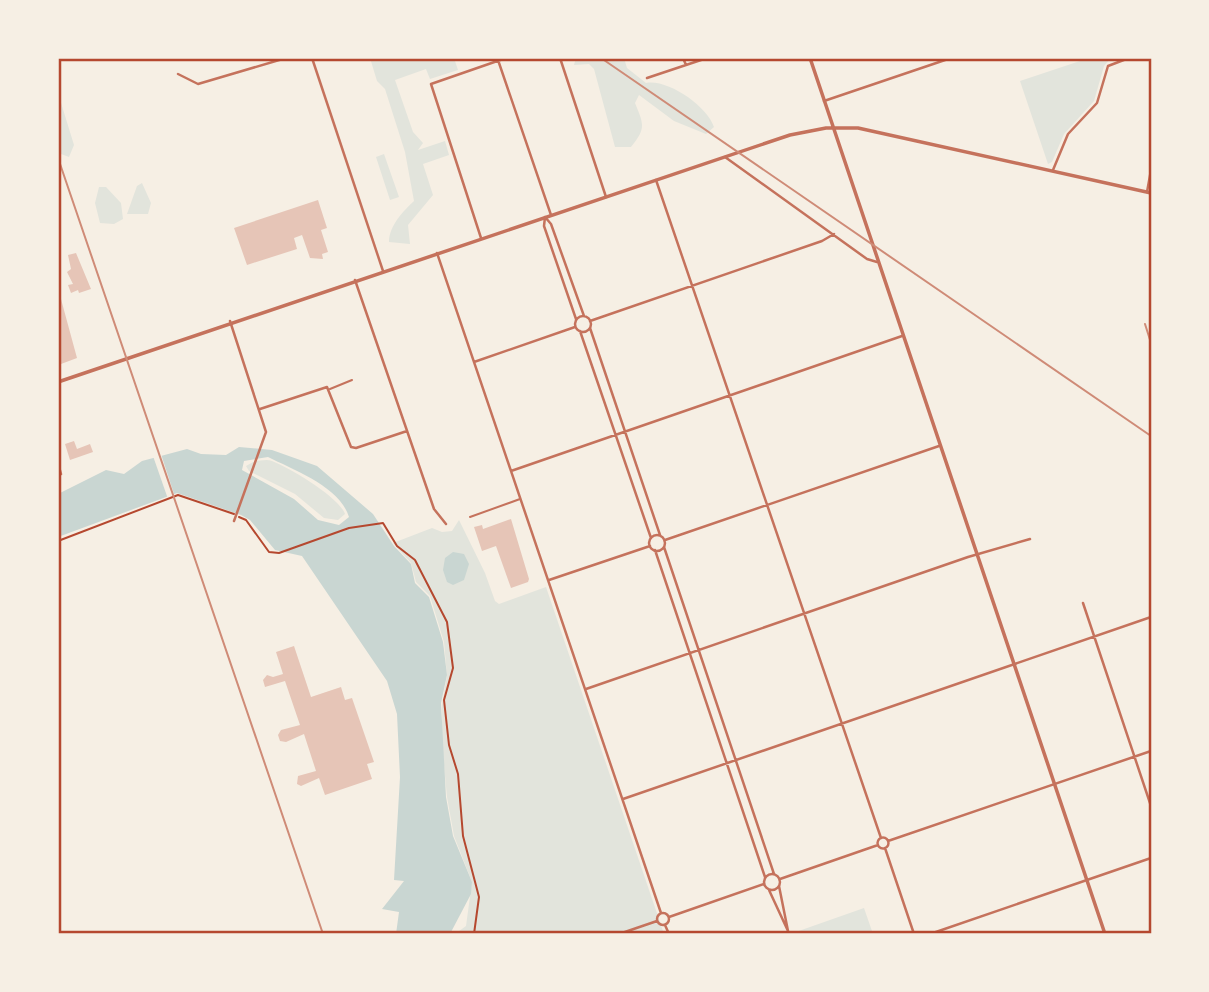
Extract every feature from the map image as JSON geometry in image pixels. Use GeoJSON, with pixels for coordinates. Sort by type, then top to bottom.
{"type":"FeatureCollection","features":[{"type":"Feature","properties":{"kind":"street"},"geometry":{"type":"LineString","coordinates":[[178,74],[198,84],[286,58]]}},
{"type":"Feature","properties":{"kind":"street"},"geometry":{"type":"LineString","coordinates":[[312,58],[383,271]]}},
{"type":"Feature","properties":{"kind":"street"},"geometry":{"type":"LineString","coordinates":[[481,237],[431,85],[506,58]]}},
{"type":"Feature","properties":{"kind":"street"},"geometry":{"type":"LineString","coordinates":[[559,58],[606,197]]}},
{"type":"Feature","properties":{"kind":"street"},"geometry":{"type":"LineString","coordinates":[[683,58],[686,65]]}},
{"type":"Feature","properties":{"kind":"street"},"geometry":{"type":"LineString","coordinates":[[647,78],[707,58]]}},
{"type":"Feature","properties":{"kind":"street"},"geometry":{"type":"LineString","coordinates":[[810,58],[1105,934]]}},
{"type":"Feature","properties":{"kind":"street"},"geometry":{"type":"LineString","coordinates":[[824,101],[951,58]]}},
{"type":"Feature","properties":{"kind":"street"},"geometry":{"type":"LineString","coordinates":[[1053,171],[1068,134],[1097,103],[1108,66],[1129,58]]}},
{"type":"Feature","properties":{"kind":"street"},"geometry":{"type":"LineString","coordinates":[[498,60],[548,216],[584,316],[590,321]]}},
{"type":"Feature","properties":{"kind":"street"},"geometry":{"type":"LineString","coordinates":[[58,382],[230,321],[794,134],[832,127],[871,131],[1149,192],[1151,170]]}},
{"type":"Feature","properties":{"kind":"street"},"geometry":{"type":"LineString","coordinates":[[725,157],[877,262]]}},
{"type":"Feature","properties":{"kind":"street"},"geometry":{"type":"LineString","coordinates":[[656,180],[881,838],[878,845]]}},
{"type":"Feature","properties":{"kind":"street"},"geometry":{"type":"LineString","coordinates":[[548,216],[544,226],[576,318],[575,327]]}},
{"type":"Feature","properties":{"kind":"street"},"geometry":{"type":"LineString","coordinates":[[590,321],[822,241],[834,234]]}},
{"type":"Feature","properties":{"kind":"street"},"geometry":{"type":"LineString","coordinates":[[437,253],[661,913],[657,921],[619,934]]}},
{"type":"Feature","properties":{"kind":"street"},"geometry":{"type":"LineString","coordinates":[[355,280],[434,509],[446,524]]}},
{"type":"Feature","properties":{"kind":"street"},"geometry":{"type":"LineString","coordinates":[[576,318],[584,316]]}},
{"type":"Feature","properties":{"kind":"street"},"geometry":{"type":"LineString","coordinates":[[230,321],[266,425],[265,437],[234,521]]}},
{"type":"Feature","properties":{"kind":"street"},"geometry":{"type":"LineString","coordinates":[[590,321],[590,328],[660,535],[665,540]]}},
{"type":"Feature","properties":{"kind":"street"},"geometry":{"type":"LineString","coordinates":[[474,362],[575,327]]}},
{"type":"Feature","properties":{"kind":"street"},"geometry":{"type":"LineString","coordinates":[[575,327],[580,331],[651,538],[650,545],[654,550],[727,763],[765,877],[764,884],[789,933]]}},
{"type":"Feature","properties":{"kind":"street"},"geometry":{"type":"LineString","coordinates":[[580,331],[590,328]]}},
{"type":"Feature","properties":{"kind":"street"},"geometry":{"type":"LineString","coordinates":[[511,471],[902,336]]}},
{"type":"Feature","properties":{"kind":"street"},"geometry":{"type":"LineString","coordinates":[[260,410],[325,387],[330,389],[351,447],[356,448],[407,431]]}},
{"type":"Feature","properties":{"kind":"street"},"geometry":{"type":"LineString","coordinates":[[665,540],[939,446]]}},
{"type":"Feature","properties":{"kind":"street"},"geometry":{"type":"LineString","coordinates":[[58,463],[61,474]]}},
{"type":"Feature","properties":{"kind":"street"},"geometry":{"type":"LineString","coordinates":[[651,538],[660,535]]}},
{"type":"Feature","properties":{"kind":"street"},"geometry":{"type":"LineString","coordinates":[[586,690],[976,555],[1030,539]]}},
{"type":"Feature","properties":{"kind":"street"},"geometry":{"type":"LineString","coordinates":[[665,540],[664,547],[774,874],[779,879],[789,933]]}},
{"type":"Feature","properties":{"kind":"street"},"geometry":{"type":"LineString","coordinates":[[549,580],[650,545]]}},
{"type":"Feature","properties":{"kind":"street"},"geometry":{"type":"LineString","coordinates":[[654,550],[664,547]]}},
{"type":"Feature","properties":{"kind":"street"},"geometry":{"type":"LineString","coordinates":[[1083,603],[1151,806]]}},
{"type":"Feature","properties":{"kind":"street"},"geometry":{"type":"LineString","coordinates":[[623,799],[1151,617]]}},
{"type":"Feature","properties":{"kind":"street"},"geometry":{"type":"LineString","coordinates":[[881,838],[888,841],[1151,751]]}},
{"type":"Feature","properties":{"kind":"street"},"geometry":{"type":"LineString","coordinates":[[888,841],[885,848],[914,934]]}},
{"type":"Feature","properties":{"kind":"street"},"geometry":{"type":"LineString","coordinates":[[779,879],[878,845],[885,848]]}},
{"type":"Feature","properties":{"kind":"street"},"geometry":{"type":"LineString","coordinates":[[930,934],[1151,858]]}},
{"type":"Feature","properties":{"kind":"street"},"geometry":{"type":"LineString","coordinates":[[765,877],[774,874]]}},
{"type":"Feature","properties":{"kind":"street"},"geometry":{"type":"LineString","coordinates":[[665,925],[669,917],[764,884]]}},
{"type":"Feature","properties":{"kind":"street"},"geometry":{"type":"LineString","coordinates":[[769,890],[779,886]]}},
{"type":"Feature","properties":{"kind":"street"},"geometry":{"type":"LineString","coordinates":[[661,913],[669,917]]}},
{"type":"Feature","properties":{"kind":"street"},"geometry":{"type":"LineString","coordinates":[[657,921],[665,925],[669,934]]}},
{"type":"Feature","properties":{"kind":"lane"},"geometry":{"type":"LineString","coordinates":[[330,389],[352,380]]}},
{"type":"Feature","properties":{"kind":"lane"},"geometry":{"type":"LineString","coordinates":[[470,517],[521,499]]}},
{"type":"Feature","properties":{"kind":"path"},"geometry":{"type":"LineString","coordinates":[[58,541],[178,495],[246,520],[269,552],[279,553],[349,528],[383,523],[397,546],[415,560],[447,622],[453,667],[444,700],[449,743],[458,774],[464,845],[479,897],[474,934]]}},
{"type":"Feature","properties":{"kind":"shaded area"},"geometry":{"type":"Polygon","coordinates":[[[370,58],[454,58],[458,70],[430,79],[426,69],[395,80],[413,132],[423,143],[418,150],[445,141],[449,155],[423,164],[433,195],[408,225],[410,244],[389,242],[394,225],[414,201],[405,152],[385,89],[377,81],[370,58]]]}},
{"type":"Feature","properties":{"kind":"shaded area"},"geometry":{"type":"Polygon","coordinates":[[[576,58],[624,58],[627,68],[646,83],[665,85],[686,96],[704,111],[714,127],[706,134],[674,121],[639,95],[635,103],[642,122],[641,131],[631,147],[615,147],[594,69],[589,64],[574,65],[576,58]]]}},
{"type":"Feature","properties":{"kind":"shaded area"},"geometry":{"type":"Polygon","coordinates":[[[1089,58],[1111,58],[1104,66],[1094,101],[1064,134],[1052,162],[1048,164],[1020,81],[1089,58]]]}},
{"type":"Feature","properties":{"kind":"shaded area"},"geometry":{"type":"Polygon","coordinates":[[[58,93],[74,145],[69,157],[61,154],[58,144],[58,93]]]}},
{"type":"Feature","properties":{"kind":"shaded area"},"geometry":{"type":"Polygon","coordinates":[[[384,154],[399,197],[390,200],[376,157],[384,154]]]}},
{"type":"Feature","properties":{"kind":"shaded area"},"geometry":{"type":"Polygon","coordinates":[[[142,183],[151,203],[148,214],[127,214],[137,186],[142,183]]]}},
{"type":"Feature","properties":{"kind":"shaded area"},"geometry":{"type":"Polygon","coordinates":[[[99,187],[106,187],[121,203],[123,219],[114,224],[100,223],[95,203],[99,187]]]}},
{"type":"Feature","properties":{"kind":"shaded area"},"geometry":{"type":"Polygon","coordinates":[[[239,447],[272,450],[317,466],[373,514],[394,546],[411,564],[415,583],[429,597],[443,642],[447,675],[441,703],[446,797],[453,836],[472,882],[471,894],[450,934],[396,934],[399,912],[382,909],[404,881],[394,880],[400,777],[397,714],[387,681],[302,556],[275,550],[250,520],[241,515],[177,493],[58,537],[58,494],[106,470],[124,474],[142,461],[187,449],[201,454],[226,455],[239,447]],[[268,457],[244,461],[242,470],[294,499],[318,520],[339,525],[349,517],[344,506],[326,488],[268,457]]]}},
{"type":"Feature","properties":{"kind":"shaded area"},"geometry":{"type":"Polygon","coordinates":[[[255,461],[272,461],[301,476],[334,500],[345,514],[338,520],[324,518],[295,494],[249,471],[246,466],[255,461]]]}},
{"type":"Feature","properties":{"kind":"shaded area"},"geometry":{"type":"Polygon","coordinates":[[[459,520],[485,573],[495,601],[499,604],[546,587],[664,934],[455,934],[466,926],[472,882],[454,836],[447,797],[442,744],[442,704],[447,676],[444,642],[430,596],[416,582],[411,563],[393,543],[432,528],[442,532],[452,531],[459,520]]]}},
{"type":"Feature","properties":{"kind":"shaded area"},"geometry":{"type":"Polygon","coordinates":[[[453,552],[464,554],[469,564],[464,580],[453,585],[447,582],[443,570],[445,558],[453,552]]]}},
{"type":"Feature","properties":{"kind":"shaded area"},"geometry":{"type":"Polygon","coordinates":[[[864,908],[873,934],[793,934],[793,933],[864,908]]]}},
{"type":"Feature","properties":{"kind":"pier"},"geometry":{"type":"Polygon","coordinates":[[[161,454],[175,497],[168,499],[153,456],[161,454]]]}},
{"type":"Feature","properties":{"kind":"building"},"geometry":{"type":"Polygon","coordinates":[[[318,200],[327,228],[321,230],[328,252],[322,254],[323,259],[310,258],[302,235],[294,238],[297,249],[247,265],[234,228],[318,200]]]}},
{"type":"Feature","properties":{"kind":"building"},"geometry":{"type":"Polygon","coordinates":[[[76,253],[91,289],[71,293],[68,285],[73,284],[67,272],[71,269],[68,255],[76,253]]]}},
{"type":"Feature","properties":{"kind":"building"},"geometry":{"type":"Polygon","coordinates":[[[58,288],[77,358],[61,364],[58,359],[58,288]]]}},
{"type":"Feature","properties":{"kind":"building"},"geometry":{"type":"Polygon","coordinates":[[[74,441],[77,449],[90,444],[93,452],[70,460],[65,444],[74,441]]]}},
{"type":"Feature","properties":{"kind":"building"},"geometry":{"type":"Polygon","coordinates":[[[511,519],[529,579],[528,582],[511,588],[496,546],[482,551],[474,527],[482,525],[483,529],[511,519]]]}},
{"type":"Feature","properties":{"kind":"building"},"geometry":{"type":"Polygon","coordinates":[[[294,646],[311,697],[341,687],[345,700],[352,698],[374,762],[367,764],[372,779],[325,795],[319,778],[301,786],[297,784],[298,776],[316,771],[304,734],[286,742],[280,741],[278,735],[281,730],[300,725],[285,681],[265,687],[263,680],[267,675],[273,677],[283,674],[276,652],[294,646]]]}},
{"type":"Feature","properties":{"kind":"railway"},"geometry":{"type":"LineString","coordinates":[[601,58],[1151,436]]}},
{"type":"Feature","properties":{"kind":"railway"},"geometry":{"type":"LineString","coordinates":[[58,158],[323,934]]}},
{"type":"Feature","properties":{"kind":"railway"},"geometry":{"type":"LineString","coordinates":[[1145,324],[1151,343]]}}]}
